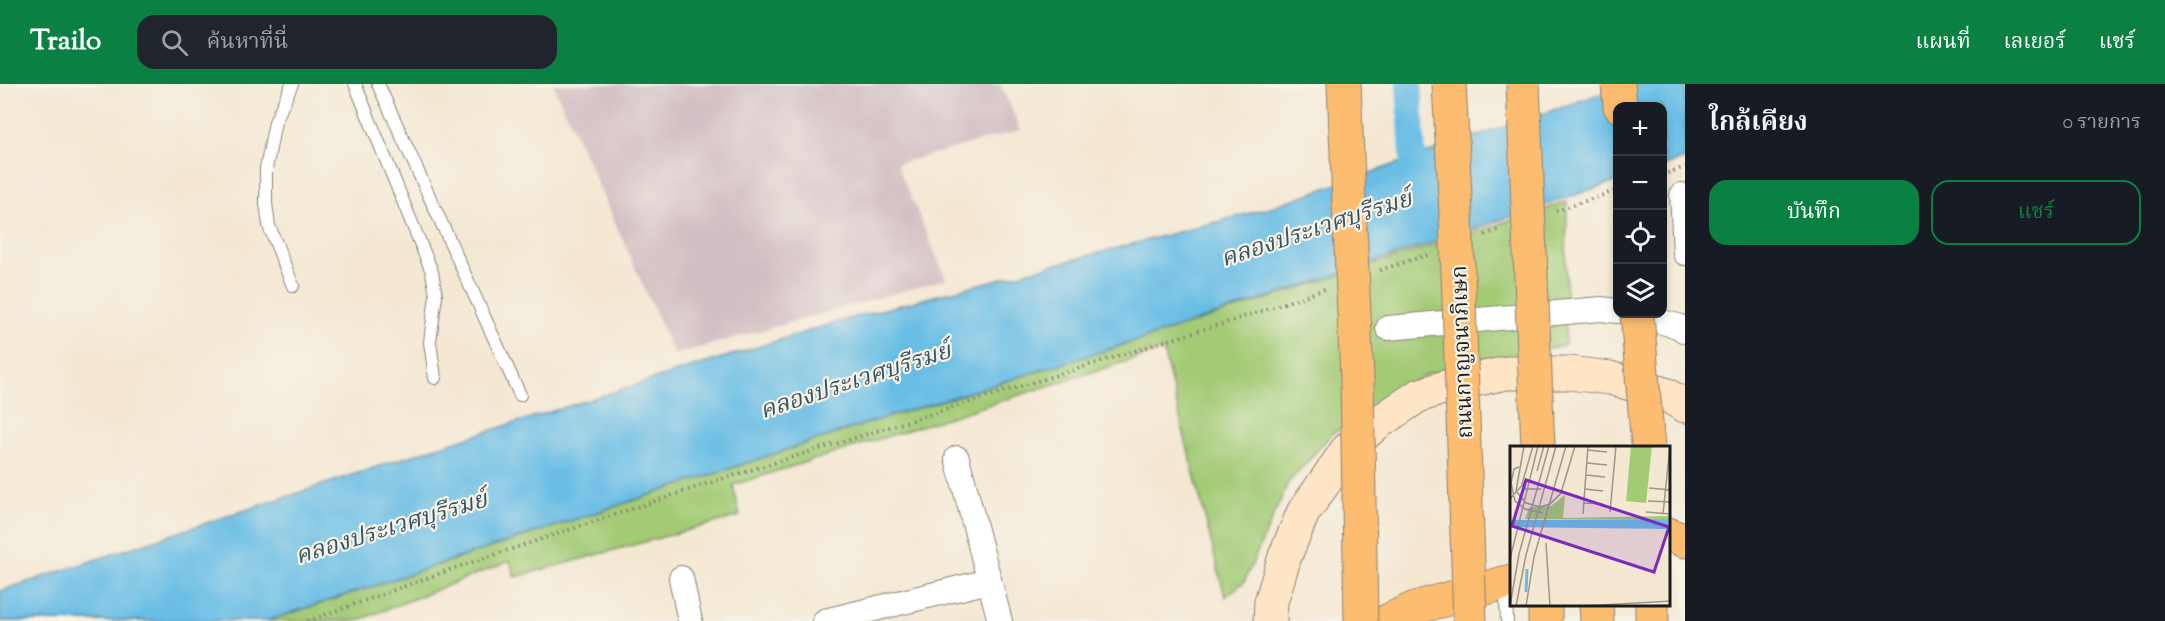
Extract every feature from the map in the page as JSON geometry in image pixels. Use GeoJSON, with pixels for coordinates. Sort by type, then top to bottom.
{"type":"FeatureCollection","features":[{"type":"Feature","properties":{"kind":"highway"},"geometry":{"type":"LineString","coordinates":[[1344,84],[1357,378],[1361,621]]}},
{"type":"Feature","properties":{"kind":"highway","name":"ถนนกาญจนาภิเษก"},"geometry":{"type":"LineString","coordinates":[[1449,84],[1456,214],[1470,621]]}},
{"type":"Feature","properties":{"kind":"highway"},"geometry":{"type":"LineString","coordinates":[[1523,84],[1538,446]]}},
{"type":"Feature","properties":{"kind":"highway"},"geometry":{"type":"LineString","coordinates":[[1618,84],[1620,102]]}},
{"type":"Feature","properties":{"kind":"highway"},"geometry":{"type":"LineString","coordinates":[[1637,318],[1648,446]]}},
{"type":"Feature","properties":{"kind":"highway"},"geometry":{"type":"LineString","coordinates":[[1670,535],[1685,541]]}},
{"type":"Feature","properties":{"kind":"highway"},"geometry":{"type":"LineString","coordinates":[[1387,621],[1415,608],[1508,582]]}},
{"type":"Feature","properties":{"kind":"highway"},"geometry":{"type":"LineString","coordinates":[[1596,606],[1597,621]]}},
{"type":"Feature","properties":{"kind":"main road"},"geometry":{"type":"LineString","coordinates":[[1270,621],[1274,593],[1285,556],[1302,513],[1347,450],[1376,424],[1418,396],[1452,385],[1506,374],[1569,373],[1621,381],[1665,394],[1685,406]]}},
{"type":"Feature","properties":{"kind":"street"},"geometry":{"type":"LineString","coordinates":[[1682,195],[1685,253]]}},
{"type":"Feature","properties":{"kind":"street"},"geometry":{"type":"LineString","coordinates":[[1388,328],[1601,309],[1613,310]]}},
{"type":"Feature","properties":{"kind":"street"},"geometry":{"type":"LineString","coordinates":[[1654,318],[1683,323]]}},
{"type":"Feature","properties":{"kind":"street"},"geometry":{"type":"LineString","coordinates":[[957,458],[1000,621]]}},
{"type":"Feature","properties":{"kind":"street"},"geometry":{"type":"LineString","coordinates":[[681,578],[690,621]]}},
{"type":"Feature","properties":{"kind":"street"},"geometry":{"type":"LineString","coordinates":[[825,621],[989,581]]}},
{"type":"Feature","properties":{"kind":"lane"},"geometry":{"type":"LineString","coordinates":[[292,84],[275,122],[266,169],[266,203],[269,226],[293,286]]}},
{"type":"Feature","properties":{"kind":"lane"},"geometry":{"type":"LineString","coordinates":[[355,84],[432,272],[436,295],[430,342],[435,378]]}},
{"type":"Feature","properties":{"kind":"lane"},"geometry":{"type":"LineString","coordinates":[[378,84],[520,395]]}},
{"type":"Feature","properties":{"kind":"lane"},"geometry":{"type":"LineString","coordinates":[[1507,621],[1508,582]]}},
{"type":"Feature","properties":{"kind":"path"},"geometry":{"type":"LineString","coordinates":[[1550,213],[1613,191]]}},
{"type":"Feature","properties":{"kind":"path"},"geometry":{"type":"LineString","coordinates":[[1482,236],[1505,228]]}},
{"type":"Feature","properties":{"kind":"path"},"geometry":{"type":"LineString","coordinates":[[1369,274],[1437,251]]}},
{"type":"Feature","properties":{"kind":"path"},"geometry":{"type":"LineString","coordinates":[[308,621],[458,567],[703,485],[1326,289]]}},
{"type":"Feature","properties":{"kind":"shaded area"},"geometry":{"type":"Polygon","coordinates":[[[553,84],[1000,84],[1021,130],[897,164],[946,279],[674,355],[553,84]]]}},
{"type":"Feature","properties":{"kind":"green space"},"geometry":{"type":"Polygon","coordinates":[[[1567,202],[1565,345],[1427,374],[1333,433],[1288,483],[1244,582],[1225,597],[1163,350],[733,485],[740,516],[515,577],[510,561],[357,621],[267,621],[865,424],[1162,333],[1567,202]]]}},
{"type":"Feature","properties":{"kind":"water","name":"คลองประเวศบุรีรมย์"},"geometry":{"type":"Polygon","coordinates":[[[1629,84],[1685,84],[1685,159],[1667,165],[1667,102],[1613,102],[1613,182],[1162,333],[865,424],[267,621],[0,621],[0,591],[431,449],[847,319],[1262,210],[1629,84]]]}},
{"type":"Feature","properties":{"kind":"waterway","name":"คลองประเวศบุรีรมย์"},"geometry":{"type":"LineString","coordinates":[[1409,84],[1415,193]]}}]}
